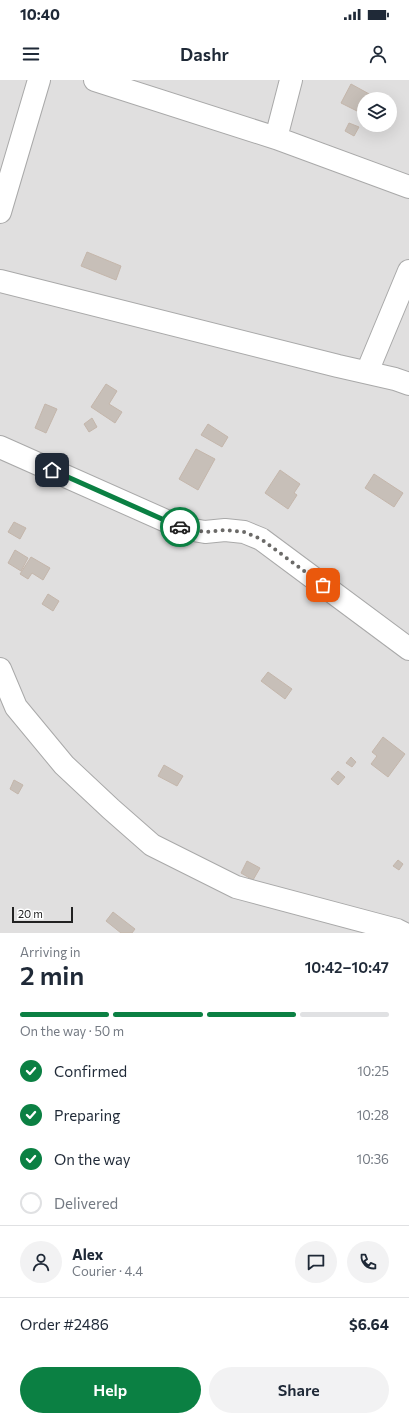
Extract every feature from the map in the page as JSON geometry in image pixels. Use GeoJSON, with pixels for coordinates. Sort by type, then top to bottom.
{"type":"FeatureCollection","features":[{"type":"Feature","properties":{"kind":"street"},"geometry":{"type":"LineString","coordinates":[[0,212],[40,80]]}},
{"type":"Feature","properties":{"kind":"street"},"geometry":{"type":"LineString","coordinates":[[95,80],[276,138],[409,187]]}},
{"type":"Feature","properties":{"kind":"street"},"geometry":{"type":"LineString","coordinates":[[276,138],[291,80]]}},
{"type":"Feature","properties":{"kind":"street"},"geometry":{"type":"LineString","coordinates":[[367,372],[409,271]]}},
{"type":"Feature","properties":{"kind":"street"},"geometry":{"type":"LineString","coordinates":[[0,281],[367,372],[409,384]]}},
{"type":"Feature","properties":{"kind":"street"},"geometry":{"type":"LineString","coordinates":[[0,447],[182,528],[205,532],[225,530],[244,532],[261,539],[409,649]]}},
{"type":"Feature","properties":{"kind":"street"},"geometry":{"type":"LineString","coordinates":[[0,669],[16,707],[64,765],[111,810],[152,845],[236,887],[404,933]]}},
{"type":"Feature","properties":{"kind":"shaded area"},"geometry":{"type":"Polygon","coordinates":[[[0,80],[409,80],[409,933],[0,933],[0,80]]]}},
{"type":"Feature","properties":{"kind":"building"},"geometry":{"type":"Polygon","coordinates":[[[351,84],[366,92],[357,92],[357,111],[341,103],[351,84]]]}},
{"type":"Feature","properties":{"kind":"building"},"geometry":{"type":"Polygon","coordinates":[[[349,123],[357,126],[357,131],[354,136],[345,131],[349,123]]]}},
{"type":"Feature","properties":{"kind":"building"},"geometry":{"type":"Polygon","coordinates":[[[87,252],[121,266],[116,280],[81,266],[87,252]]]}},
{"type":"Feature","properties":{"kind":"building"},"geometry":{"type":"Polygon","coordinates":[[[106,384],[117,391],[109,404],[122,412],[115,423],[91,407],[106,384]]]}},
{"type":"Feature","properties":{"kind":"building"},"geometry":{"type":"Polygon","coordinates":[[[45,404],[57,409],[46,433],[35,428],[45,404]]]}},
{"type":"Feature","properties":{"kind":"building"},"geometry":{"type":"Polygon","coordinates":[[[92,418],[97,427],[89,432],[84,424],[92,418]]]}},
{"type":"Feature","properties":{"kind":"building"},"geometry":{"type":"Polygon","coordinates":[[[208,424],[228,437],[222,447],[201,435],[208,424]]]}},
{"type":"Feature","properties":{"kind":"building"},"geometry":{"type":"Polygon","coordinates":[[[196,449],[215,459],[198,490],[179,479],[196,449]]]}},
{"type":"Feature","properties":{"kind":"building"},"geometry":{"type":"Polygon","coordinates":[[[280,470],[300,484],[294,493],[297,495],[288,509],[265,493],[280,470]]]}},
{"type":"Feature","properties":{"kind":"building"},"geometry":{"type":"Polygon","coordinates":[[[374,474],[403,493],[394,507],[365,488],[374,474]]]}},
{"type":"Feature","properties":{"kind":"building"},"geometry":{"type":"Polygon","coordinates":[[[14,522],[26,528],[20,539],[8,532],[14,522]]]}},
{"type":"Feature","properties":{"kind":"building"},"geometry":{"type":"Polygon","coordinates":[[[15,550],[28,558],[21,571],[8,563],[15,550]]]}},
{"type":"Feature","properties":{"kind":"building"},"geometry":{"type":"Polygon","coordinates":[[[31,557],[50,568],[43,580],[32,573],[28,579],[20,574],[31,557]]]}},
{"type":"Feature","properties":{"kind":"building"},"geometry":{"type":"Polygon","coordinates":[[[48,594],[59,601],[53,611],[42,604],[48,594]]]}},
{"type":"Feature","properties":{"kind":"building"},"geometry":{"type":"Polygon","coordinates":[[[268,672],[292,689],[285,699],[261,681],[268,672]]]}},
{"type":"Feature","properties":{"kind":"building"},"geometry":{"type":"Polygon","coordinates":[[[383,737],[405,754],[388,777],[371,764],[377,756],[372,752],[383,737]]]}},
{"type":"Feature","properties":{"kind":"building"},"geometry":{"type":"Polygon","coordinates":[[[351,757],[356,762],[352,767],[346,763],[351,757]]]}},
{"type":"Feature","properties":{"kind":"building"},"geometry":{"type":"Polygon","coordinates":[[[164,765],[183,776],[177,786],[158,776],[164,765]]]}},
{"type":"Feature","properties":{"kind":"building"},"geometry":{"type":"Polygon","coordinates":[[[338,771],[345,777],[338,785],[331,779],[338,771]]]}},
{"type":"Feature","properties":{"kind":"building"},"geometry":{"type":"Polygon","coordinates":[[[14,780],[23,785],[18,794],[10,789],[14,780]]]}},
{"type":"Feature","properties":{"kind":"building"},"geometry":{"type":"Polygon","coordinates":[[[398,860],[403,864],[399,870],[393,866],[398,860]]]}},
{"type":"Feature","properties":{"kind":"building"},"geometry":{"type":"Polygon","coordinates":[[[247,861],[260,868],[253,880],[241,873],[247,861]]]}},
{"type":"Feature","properties":{"kind":"building"},"geometry":{"type":"Polygon","coordinates":[[[113,912],[135,929],[132,933],[121,933],[106,921],[113,912]]]}},
{"type":"Feature","properties":{"kind":"way so far"},"geometry":{"type":"LineString","coordinates":[[180,527],[205,532],[225,530],[244,532],[261,539],[323,585]]}},
{"type":"Feature","properties":{"kind":"route"},"geometry":{"type":"LineString","coordinates":[[52,470],[180,527]]}}]}
